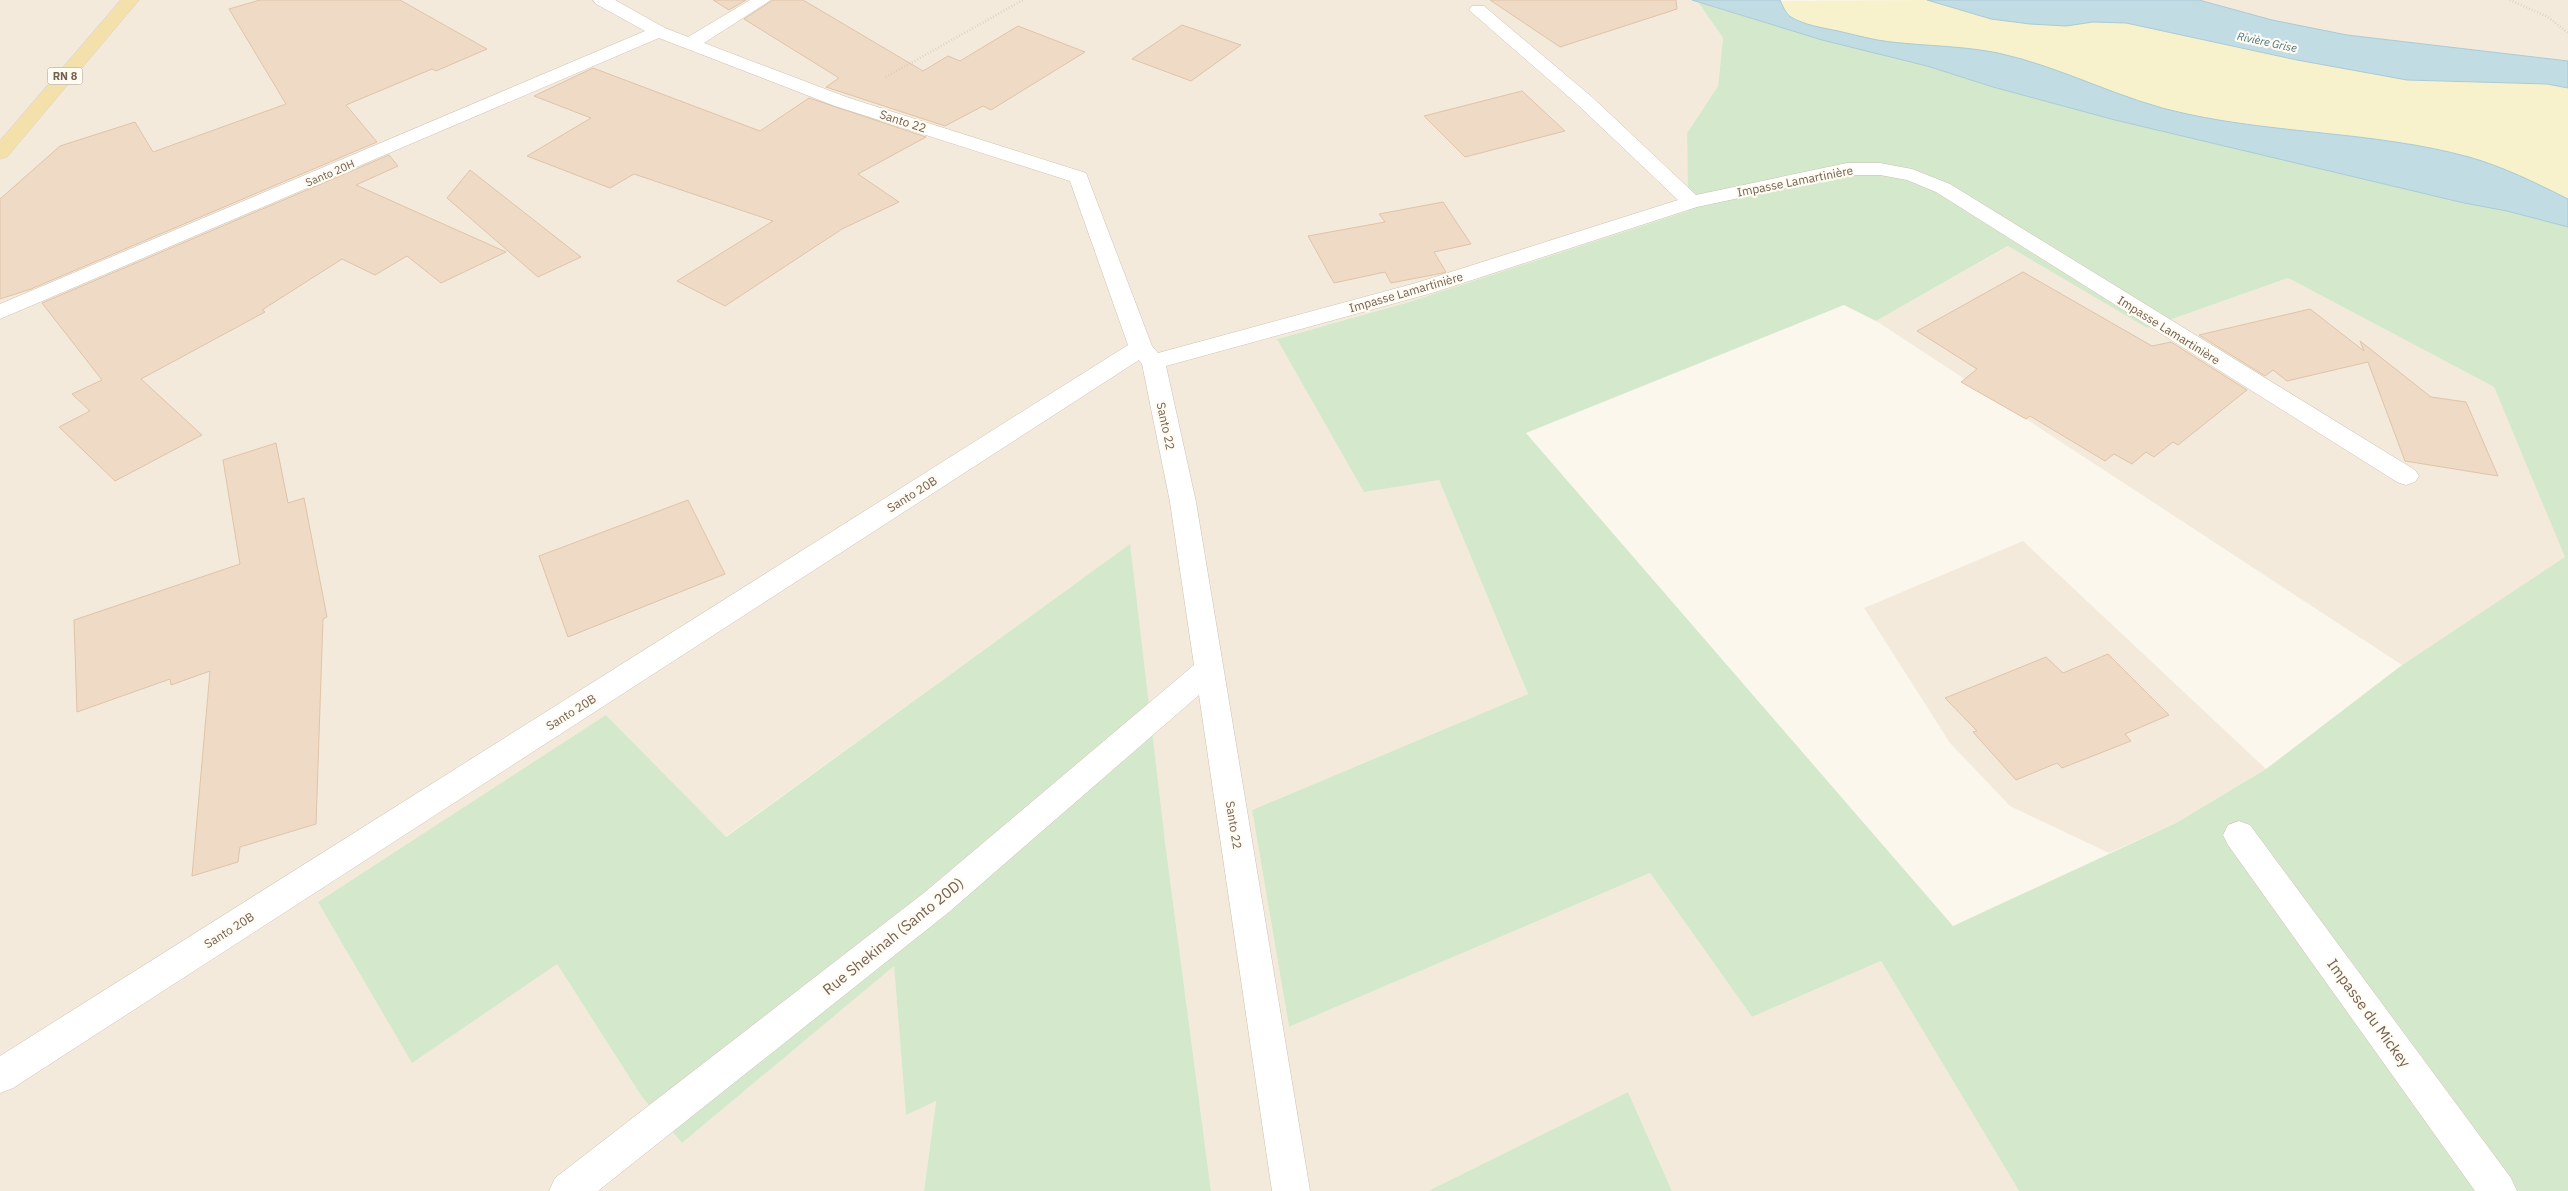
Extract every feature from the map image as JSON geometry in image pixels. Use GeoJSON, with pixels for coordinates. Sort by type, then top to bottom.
{"type":"FeatureCollection","features":[{"type":"Feature","properties":{"kind":"main road","name":"RN 8"},"geometry":{"type":"LineString","coordinates":[[0,153],[130,0]]}},
{"type":"Feature","properties":{"kind":"street","name":"Santo 22"},"geometry":{"type":"LineString","coordinates":[[602,0],[659,32],[842,102],[1079,177],[1147,355],[1183,502],[1291,1191]]}},
{"type":"Feature","properties":{"kind":"street"},"geometry":{"type":"LineString","coordinates":[[689,44],[762,0]]}},
{"type":"Feature","properties":{"kind":"street"},"geometry":{"type":"LineString","coordinates":[[1478,10],[1585,101],[1692,202]]}},
{"type":"Feature","properties":{"kind":"street","name":"Santo 20H"},"geometry":{"type":"LineString","coordinates":[[0,312],[659,32]]}},
{"type":"Feature","properties":{"kind":"street","name":"Impasse Lamartinière"},"geometry":{"type":"LineString","coordinates":[[1147,355],[1424,288],[1692,202],[1847,169],[1880,169],[1912,175],[1943,188],[2406,476]]}},
{"type":"Feature","properties":{"kind":"street","name":"Santo 20B"},"geometry":{"type":"LineString","coordinates":[[0,1076],[1147,355]]}},
{"type":"Feature","properties":{"kind":"street","name":"Rue Shekinah (Santo 20D)"},"geometry":{"type":"LineString","coordinates":[[568,1191],[937,902],[1209,669]]}},
{"type":"Feature","properties":{"kind":"street","name":"Impasse du Mickey"},"geometry":{"type":"LineString","coordinates":[[2239,835],[2498,1191]]}},
{"type":"Feature","properties":{"kind":"path"},"geometry":{"type":"LineString","coordinates":[[842,102],[1023,0]]}},
{"type":"Feature","properties":{"kind":"path"},"geometry":{"type":"LineString","coordinates":[[2510,0],[2548,17],[2568,33]]}},
{"type":"Feature","properties":{"kind":"shaded area"},"geometry":{"type":"Polygon","coordinates":[[[0,0],[1692,0],[1698,2],[1723,38],[1718,86],[1687,133],[1688,211],[1409,302],[1277,339],[1439,480],[1528,694],[1252,810],[1289,1027],[1650,873],[1752,1017],[1881,961],[2019,1191],[1672,1191],[1628,1092],[1428,1191],[1211,1191],[1165,841],[1129,545],[725,837],[606,715],[557,964],[642,1097],[682,1143],[894,965],[906,1114],[936,1100],[924,1191],[0,1191],[0,0]]]}},
{"type":"Feature","properties":{"kind":"shaded area"},"geometry":{"type":"Polygon","coordinates":[[[2199,0],[2568,0],[2568,61],[2347,35],[2272,20],[2199,0]]]}},
{"type":"Feature","properties":{"kind":"shaded area"},"geometry":{"type":"Polygon","coordinates":[[[2009,246],[2147,328],[2288,278],[2494,387],[2566,557],[2402,665],[1876,321],[2009,246]]]}},
{"type":"Feature","properties":{"kind":"shaded area"},"geometry":{"type":"Polygon","coordinates":[[[2023,541],[2266,769],[2176,823],[2109,853],[2010,806],[1950,743],[1864,608],[2023,541]]]}},
{"type":"Feature","properties":{"kind":"green space"},"geometry":{"type":"Polygon","coordinates":[[[1698,2],[1822,40],[1927,66],[1993,87],[2115,120],[2464,203],[2507,211],[2568,227],[2568,1191],[2019,1191],[1881,961],[1752,1017],[1650,873],[1289,1027],[1252,810],[1528,694],[1439,480],[1364,492],[1277,339],[1409,302],[1688,211],[1687,133],[1718,86],[1723,38],[1698,2]],[[2008,246],[1876,321],[1844,305],[1526,433],[1953,926],[2176,823],[2266,769],[2402,665],[2565,557],[2494,387],[2288,278],[2147,328],[2008,246]]]}},
{"type":"Feature","properties":{"kind":"green space"},"geometry":{"type":"Polygon","coordinates":[[[1130,544],[1165,841],[1211,1191],[924,1191],[936,1101],[906,1115],[894,966],[682,1143],[642,1097],[557,964],[412,1063],[318,902],[606,715],[726,837],[1130,544]]]}},
{"type":"Feature","properties":{"kind":"green space"},"geometry":{"type":"Polygon","coordinates":[[[1628,1092],[1672,1191],[1428,1191],[1628,1092]]]}},
{"type":"Feature","properties":{"kind":"sand"},"geometry":{"type":"Polygon","coordinates":[[[1927,0],[2066,26],[2093,22],[2126,23],[2297,60],[2407,80],[2547,84],[2568,88],[2568,199],[2507,170],[2469,157],[2399,142],[2257,125],[2187,114],[2139,101],[2023,59],[1999,53],[1879,41],[1817,27],[1790,16],[1779,1],[1927,0]]]}},
{"type":"Feature","properties":{"kind":"water"},"geometry":{"type":"Polygon","coordinates":[[[1692,0],[1780,0],[1789,16],[1814,26],[1884,41],[1958,47],[1998,53],[2046,67],[2139,101],[2187,114],[2257,126],[2399,143],[2469,157],[2507,170],[2568,199],[2568,227],[2507,211],[2464,203],[2115,120],[1993,87],[1927,66],[1822,40],[1692,0]]]}},
{"type":"Feature","properties":{"kind":"water","name":"Rivière Grise"},"geometry":{"type":"Polygon","coordinates":[[[1927,0],[2199,0],[2272,20],[2347,35],[2568,61],[2568,88],[2547,84],[2407,80],[2297,60],[2126,23],[2093,22],[2066,26],[2030,24],[1991,19],[1927,0]]]}},
{"type":"Feature","properties":{"kind":"building"},"geometry":{"type":"Polygon","coordinates":[[[260,0],[400,0],[487,49],[436,71],[432,69],[346,105],[377,142],[31,289],[0,299],[0,199],[60,146],[135,122],[153,152],[286,104],[229,9],[260,0]]]}},
{"type":"Feature","properties":{"kind":"building"},"geometry":{"type":"Polygon","coordinates":[[[713,0],[746,0],[729,10],[713,0]]]}},
{"type":"Feature","properties":{"kind":"building"},"geometry":{"type":"Polygon","coordinates":[[[773,0],[803,0],[923,71],[948,56],[960,61],[1018,26],[1085,52],[991,110],[983,106],[945,126],[826,87],[839,78],[744,19],[773,0]]]}},
{"type":"Feature","properties":{"kind":"building"},"geometry":{"type":"Polygon","coordinates":[[[1490,0],[1676,0],[1677,9],[1560,47],[1490,0]]]}},
{"type":"Feature","properties":{"kind":"building"},"geometry":{"type":"Polygon","coordinates":[[[1182,25],[1241,45],[1191,81],[1132,59],[1182,25]]]}},
{"type":"Feature","properties":{"kind":"building"},"geometry":{"type":"Polygon","coordinates":[[[593,68],[760,131],[809,98],[926,137],[858,174],[899,202],[842,229],[725,306],[677,281],[773,221],[634,174],[610,188],[527,156],[591,118],[534,96],[593,68]]]}},
{"type":"Feature","properties":{"kind":"building"},"geometry":{"type":"Polygon","coordinates":[[[1522,91],[1565,131],[1465,157],[1424,116],[1522,91]]]}},
{"type":"Feature","properties":{"kind":"building"},"geometry":{"type":"Polygon","coordinates":[[[389,155],[398,166],[356,185],[506,252],[441,283],[407,256],[375,275],[342,259],[262,310],[265,312],[141,379],[202,435],[115,481],[59,427],[90,411],[72,394],[102,380],[42,303],[389,155]]]}},
{"type":"Feature","properties":{"kind":"building"},"geometry":{"type":"Polygon","coordinates":[[[470,170],[581,257],[538,277],[447,198],[470,170]]]}},
{"type":"Feature","properties":{"kind":"building"},"geometry":{"type":"Polygon","coordinates":[[[1443,202],[1471,244],[1434,252],[1446,272],[1443,273],[1391,283],[1385,272],[1334,283],[1308,236],[1385,222],[1379,214],[1443,202]]]}},
{"type":"Feature","properties":{"kind":"building"},"geometry":{"type":"Polygon","coordinates":[[[2023,272],[2152,346],[2171,342],[2247,390],[2178,445],[2173,442],[2154,457],[2146,452],[2132,464],[2114,454],[2105,461],[2030,416],[2026,419],[1961,382],[1977,369],[1917,331],[2023,272]]]}},
{"type":"Feature","properties":{"kind":"building"},"geometry":{"type":"Polygon","coordinates":[[[2310,309],[2364,351],[2360,341],[2431,397],[2466,402],[2498,476],[2405,461],[2368,362],[2287,381],[2273,370],[2265,376],[2199,335],[2310,309]]]}},
{"type":"Feature","properties":{"kind":"building"},"geometry":{"type":"Polygon","coordinates":[[[276,443],[288,503],[304,498],[327,617],[323,619],[316,824],[240,847],[238,862],[192,876],[210,671],[171,685],[170,679],[77,712],[74,620],[240,564],[223,460],[276,443]]]}},
{"type":"Feature","properties":{"kind":"building"},"geometry":{"type":"Polygon","coordinates":[[[688,500],[725,574],[568,637],[539,556],[688,500]]]}},
{"type":"Feature","properties":{"kind":"building"},"geometry":{"type":"Polygon","coordinates":[[[2108,654],[2169,715],[2125,734],[2131,741],[2062,768],[2057,763],[2016,780],[1973,732],[1977,731],[1945,698],[2046,657],[2063,673],[2108,654]]]}}]}
